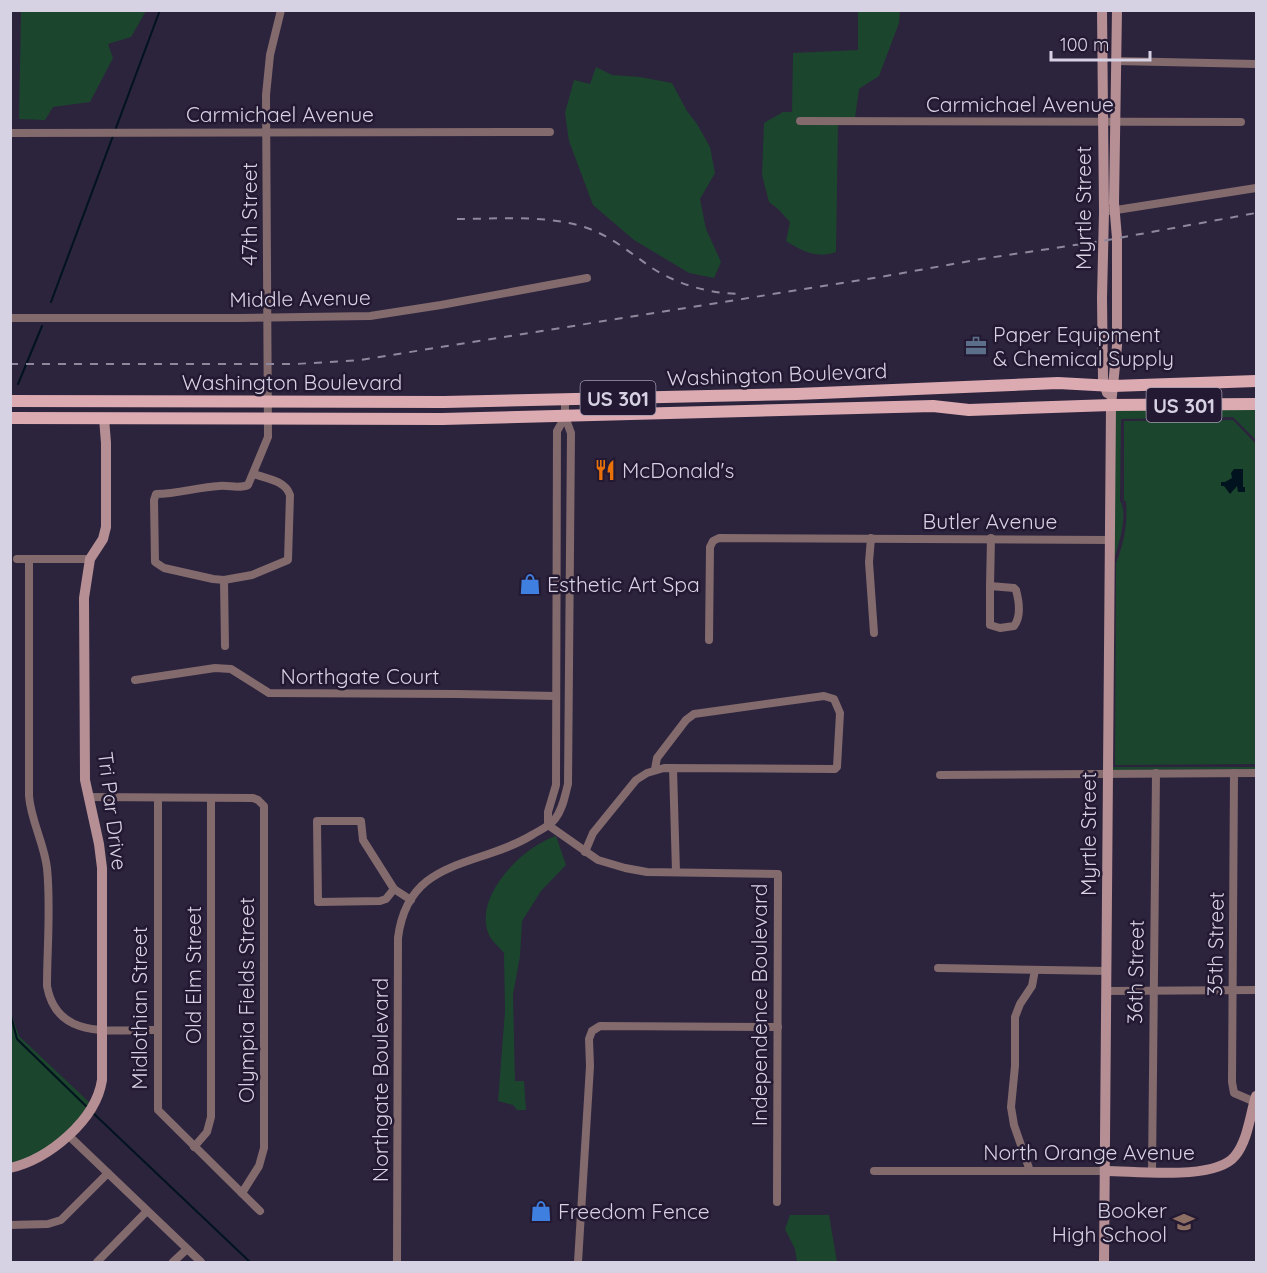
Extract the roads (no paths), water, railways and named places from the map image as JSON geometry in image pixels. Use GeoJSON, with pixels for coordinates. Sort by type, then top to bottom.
{"type":"FeatureCollection","features":[{"type":"Feature","properties":{"kind":"main road","name":"Washington Boulevard"},"geometry":{"type":"LineString","coordinates":[[10,401],[444,402],[818,393],[1059,383],[1109,386],[1257,381]]}},
{"type":"Feature","properties":{"kind":"main road"},"geometry":{"type":"LineString","coordinates":[[104,418],[122,404],[189,404],[202,401]]}},
{"type":"Feature","properties":{"kind":"main road","name":"Washington Boulevard"},"geometry":{"type":"LineString","coordinates":[[10,418],[442,419],[933,406],[980,410],[1111,405],[1257,405]]}},
{"type":"Feature","properties":{"kind":"street","name":"47th Street"},"geometry":{"type":"LineString","coordinates":[[254,474],[268,436],[268,69],[281,10]]}},
{"type":"Feature","properties":{"kind":"street","name":"Myrtle Street"},"geometry":{"type":"LineString","coordinates":[[1102,10],[1103,121],[1117,346],[1109,386],[1111,405],[1104,1263]]}},
{"type":"Feature","properties":{"kind":"street","name":"Myrtle Street"},"geometry":{"type":"LineString","coordinates":[[1109,212],[1115,121],[1117,10]]}},
{"type":"Feature","properties":{"kind":"street"},"geometry":{"type":"LineString","coordinates":[[1116,61],[1257,63]]}},
{"type":"Feature","properties":{"kind":"street","name":"Carmichael Avenue"},"geometry":{"type":"LineString","coordinates":[[800,121],[1241,122]]}},
{"type":"Feature","properties":{"kind":"street","name":"Carmichael Avenue"},"geometry":{"type":"LineString","coordinates":[[10,133],[550,132]]}},
{"type":"Feature","properties":{"kind":"street"},"geometry":{"type":"LineString","coordinates":[[1109,212],[1257,188]]}},
{"type":"Feature","properties":{"kind":"street","name":"Middle Avenue"},"geometry":{"type":"LineString","coordinates":[[10,318],[370,316],[587,278]]}},
{"type":"Feature","properties":{"kind":"street","name":"Northgate Boulevard"},"geometry":{"type":"LineString","coordinates":[[397,1263],[398,938],[403,916],[411,900],[422,886],[439,872],[516,844],[555,820],[561,809],[568,784],[571,433],[565,417],[565,399]]}},
{"type":"Feature","properties":{"kind":"street","name":"Northgate Boulevard"},"geometry":{"type":"LineString","coordinates":[[548,825],[548,812],[556,785],[557,432],[565,417]]}},
{"type":"Feature","properties":{"kind":"street","name":"Tri Par Drive"},"geometry":{"type":"LineString","coordinates":[[10,1168],[37,1158],[68,1135],[84,1119],[95,1102],[102,1080],[102,868],[88,797],[84,762],[84,598],[90,559],[103,539],[106,527],[104,418]]}},
{"type":"Feature","properties":{"kind":"street"},"geometry":{"type":"LineString","coordinates":[[254,474],[282,484],[288,490],[288,560],[252,575],[224,580],[164,568],[155,562],[153,553],[154,496],[156,494],[217,486],[244,487],[254,474]]}},
{"type":"Feature","properties":{"kind":"street"},"geometry":{"type":"LineString","coordinates":[[871,538],[869,562],[874,633]]}},
{"type":"Feature","properties":{"kind":"street"},"geometry":{"type":"LineString","coordinates":[[990,586],[1016,590],[1018,613],[1014,626],[1000,628],[992,627],[990,624],[990,586],[991,538]]}},
{"type":"Feature","properties":{"kind":"street","name":"Butler Avenue"},"geometry":{"type":"LineString","coordinates":[[709,639],[710,547],[715,539],[1110,540]]}},
{"type":"Feature","properties":{"kind":"street"},"geometry":{"type":"LineString","coordinates":[[17,559],[90,559]]}},
{"type":"Feature","properties":{"kind":"street"},"geometry":{"type":"LineString","coordinates":[[29,559],[29,795],[31,811],[42,844],[47,869],[47,986],[52,1004],[63,1018],[84,1029],[157,1030]]}},
{"type":"Feature","properties":{"kind":"street"},"geometry":{"type":"LineString","coordinates":[[224,580],[225,646]]}},
{"type":"Feature","properties":{"kind":"street","name":"Northgate Court"},"geometry":{"type":"LineString","coordinates":[[135,680],[216,668],[231,669],[269,693],[556,696]]}},
{"type":"Feature","properties":{"kind":"street"},"geometry":{"type":"LineString","coordinates":[[585,852],[593,833],[636,780],[656,769],[835,769],[837,767],[839,710],[834,699],[824,696],[694,714],[686,720],[657,758],[656,769]]}},
{"type":"Feature","properties":{"kind":"street"},"geometry":{"type":"LineString","coordinates":[[674,768],[676,872]]}},
{"type":"Feature","properties":{"kind":"street","name":"36th Street"},"geometry":{"type":"LineString","coordinates":[[1152,1172],[1156,773]]}},
{"type":"Feature","properties":{"kind":"street","name":"35th Street"},"geometry":{"type":"LineString","coordinates":[[1234,773],[1232,1088],[1239,1096],[1256,1099]]}},
{"type":"Feature","properties":{"kind":"street"},"geometry":{"type":"LineString","coordinates":[[940,775],[1257,773]]}},
{"type":"Feature","properties":{"kind":"street"},"geometry":{"type":"LineString","coordinates":[[88,797],[211,798]]}},
{"type":"Feature","properties":{"kind":"street","name":"Midlothian Street"},"geometry":{"type":"LineString","coordinates":[[158,798],[158,1110],[260,1210]]}},
{"type":"Feature","properties":{"kind":"street","name":"Olympia Fields Street"},"geometry":{"type":"LineString","coordinates":[[211,798],[254,798],[261,802],[265,810],[264,1148],[260,1166],[242,1193]]}},
{"type":"Feature","properties":{"kind":"street","name":"Old Elm Street"},"geometry":{"type":"LineString","coordinates":[[194,1147],[207,1132],[211,1117],[211,798]]}},
{"type":"Feature","properties":{"kind":"street"},"geometry":{"type":"LineString","coordinates":[[394,889],[382,901],[318,902],[316,821],[361,821],[363,840],[394,889],[411,900]]}},
{"type":"Feature","properties":{"kind":"street","name":"Independence Boulevard"},"geometry":{"type":"LineString","coordinates":[[548,825],[598,860],[625,868],[647,872],[778,874],[777,1202]]}},
{"type":"Feature","properties":{"kind":"street"},"geometry":{"type":"LineString","coordinates":[[938,968],[1107,971]]}},
{"type":"Feature","properties":{"kind":"street"},"geometry":{"type":"LineString","coordinates":[[1030,1172],[1014,1125],[1011,1107],[1015,1066],[1015,1017],[1020,1004],[1032,986],[1035,970]]}},
{"type":"Feature","properties":{"kind":"street"},"geometry":{"type":"LineString","coordinates":[[1107,991],[1257,990]]}},
{"type":"Feature","properties":{"kind":"street"},"geometry":{"type":"LineString","coordinates":[[578,1263],[590,1065],[589,1039],[592,1031],[600,1026],[778,1027]]}},
{"type":"Feature","properties":{"kind":"street","name":"North Orange Avenue"},"geometry":{"type":"LineString","coordinates":[[874,1171],[1204,1172],[1221,1167],[1235,1156],[1244,1142],[1256,1099]]}},
{"type":"Feature","properties":{"kind":"street"},"geometry":{"type":"LineString","coordinates":[[68,1135],[201,1263]]}},
{"type":"Feature","properties":{"kind":"street"},"geometry":{"type":"LineString","coordinates":[[10,1225],[48,1224],[61,1220],[108,1173]]}},
{"type":"Feature","properties":{"kind":"street"},"geometry":{"type":"LineString","coordinates":[[97,1263],[147,1211]]}},
{"type":"Feature","properties":{"kind":"street"},"geometry":{"type":"LineString","coordinates":[[173,1263],[187,1249]]}},
{"type":"Feature","properties":{"kind":"water"},"geometry":{"type":"Polygon","coordinates":[[[1234,469],[1243,469],[1245,492],[1238,492],[1237,486],[1230,494],[1224,486],[1221,486],[1221,482],[1232,478],[1231,473],[1234,469]]]}},
{"type":"Feature","properties":{"kind":"waterway"},"geometry":{"type":"LineString","coordinates":[[51,302],[160,10]]}},
{"type":"Feature","properties":{"kind":"waterway"},"geometry":{"type":"LineString","coordinates":[[18,384],[42,326]]}},
{"type":"Feature","properties":{"kind":"waterway"},"geometry":{"type":"LineString","coordinates":[[10,1012],[17,1039],[88,1108]]}},
{"type":"Feature","properties":{"kind":"waterway"},"geometry":{"type":"LineString","coordinates":[[92,1112],[250,1262]]}},
{"type":"Feature","properties":{"kind":"railway"},"geometry":{"type":"LineString","coordinates":[[10,364],[296,364],[360,360],[1102,241],[1256,213]]}},
{"type":"Feature","properties":{"kind":"railway"},"geometry":{"type":"LineString","coordinates":[[457,219],[525,218],[574,224],[607,237],[652,268],[673,279],[705,290],[739,294]]}},
{"type":"Feature","properties":{"kind":"place","name":"Paper Equipment & Chemical Supply"},"geometry":{"type":"Point","coordinates":[976,346]}},
{"type":"Feature","properties":{"kind":"place","name":"McDonald's"},"geometry":{"type":"Point","coordinates":[605,470]}},
{"type":"Feature","properties":{"kind":"place","name":"Esthetic Art Spa"},"geometry":{"type":"Point","coordinates":[530,584]}},
{"type":"Feature","properties":{"kind":"place","name":"Freedom Fence"},"geometry":{"type":"Point","coordinates":[541,1211]}},
{"type":"Feature","properties":{"kind":"place","name":"Booker High School"},"geometry":{"type":"Point","coordinates":[1184,1222]}}]}
